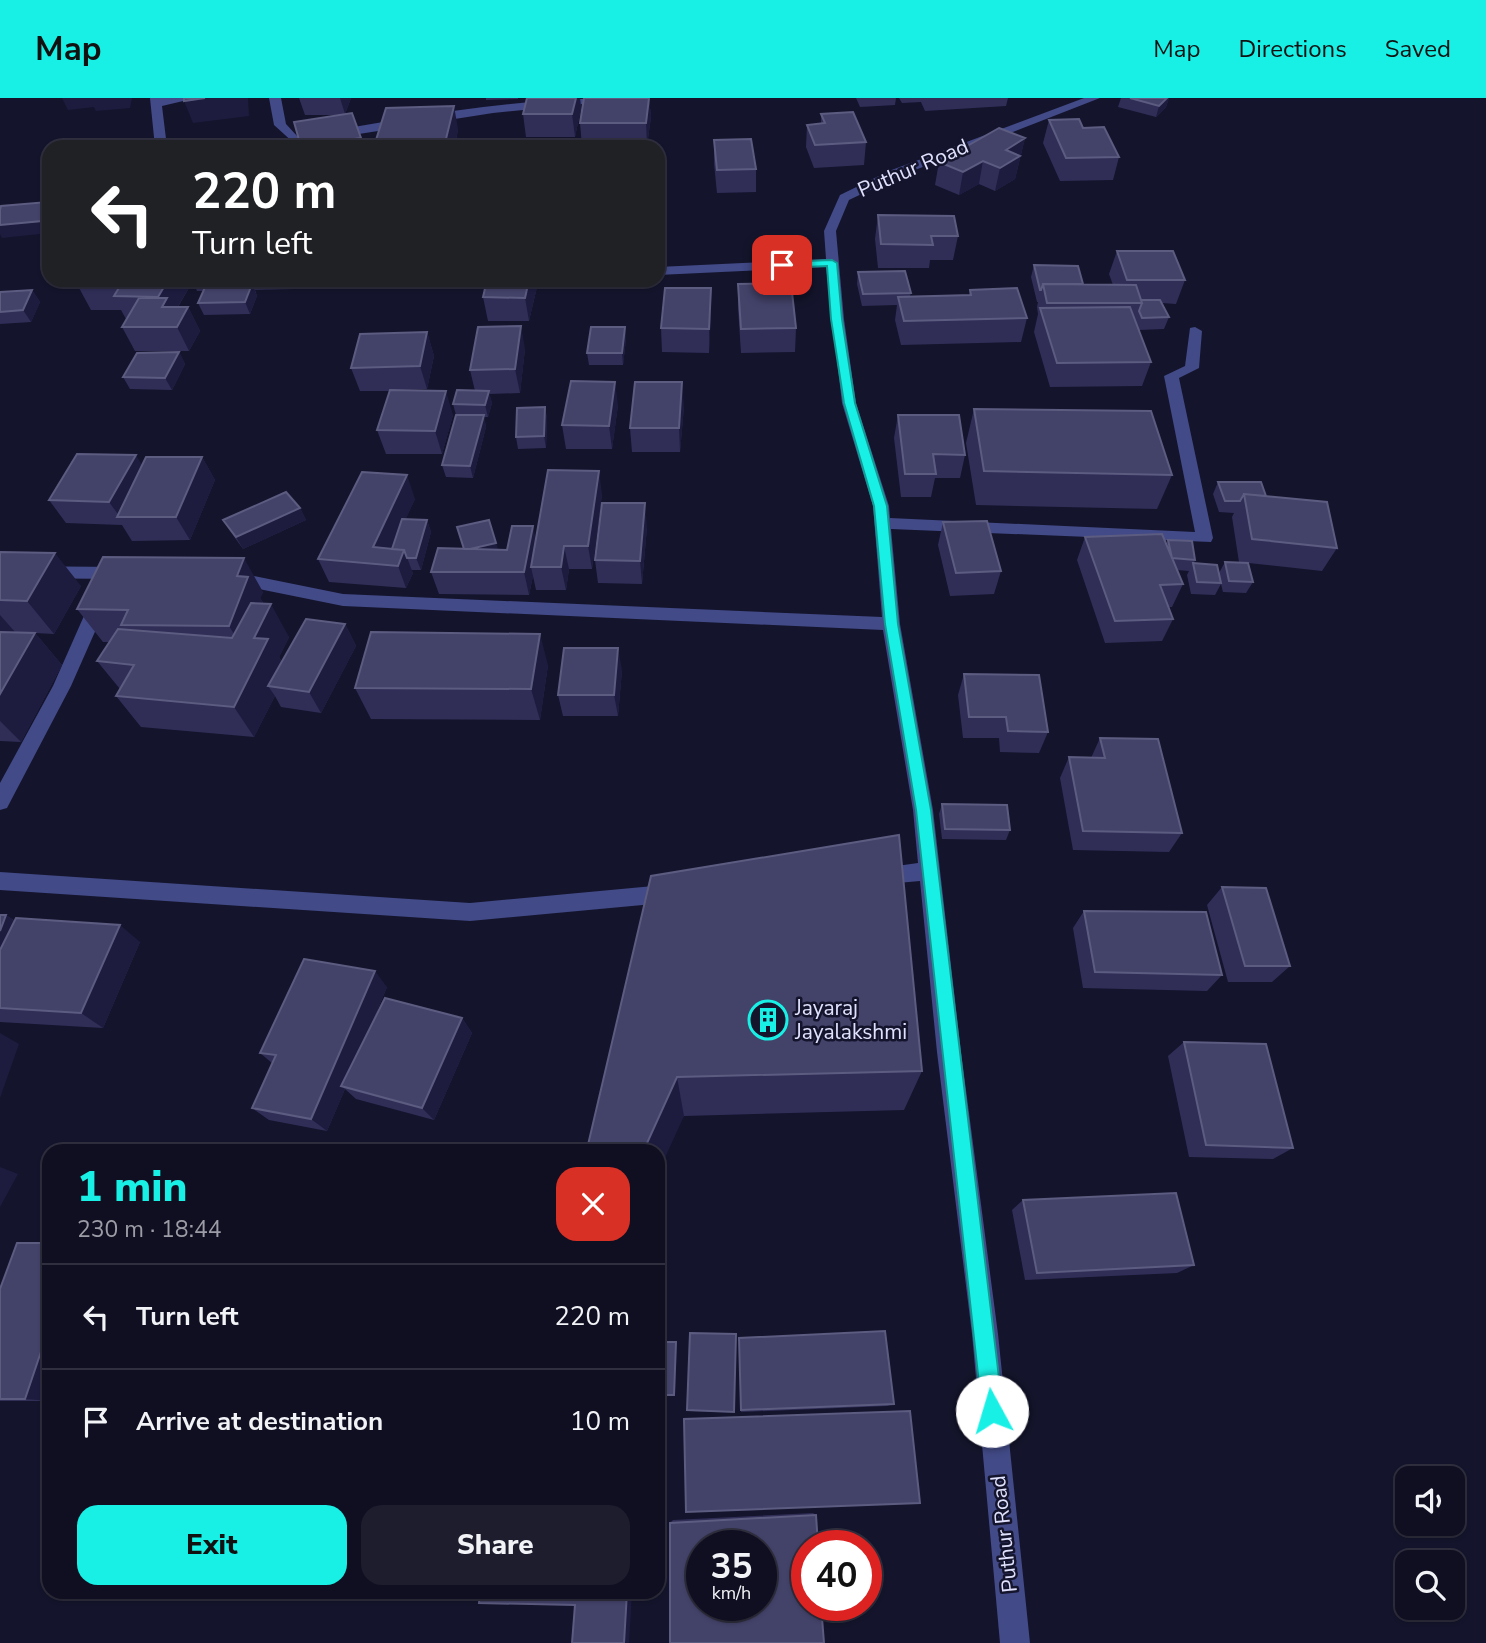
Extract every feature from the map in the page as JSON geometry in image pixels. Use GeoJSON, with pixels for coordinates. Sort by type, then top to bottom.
{"type":"FeatureCollection","features":[{"type":"Feature","properties":{"kind":"street"},"geometry":{"type":"LineString","coordinates":[[160,140],[156,100],[190,98]]}},
{"type":"Feature","properties":{"kind":"street"},"geometry":{"type":"LineString","coordinates":[[275,98],[279,125],[289,140]]}},
{"type":"Feature","properties":{"kind":"street"},"geometry":{"type":"LineString","coordinates":[[313,140],[455,113],[546,102],[613,98]]}},
{"type":"Feature","properties":{"kind":"street","name":"Puthur Road"},"geometry":{"type":"LineString","coordinates":[[1015,1643],[985,1334],[951,1065],[923,810],[891,624],[881,506],[849,403],[836,319],[830,231],[844,198],[892,174],[1094,98]]}},
{"type":"Feature","properties":{"kind":"street"},"geometry":{"type":"LineString","coordinates":[[665,271],[832,263]]}},
{"type":"Feature","properties":{"kind":"street"},"geometry":{"type":"LineString","coordinates":[[883,523],[1205,538],[1171,376],[1192,368],[1195,331]]}},
{"type":"Feature","properties":{"kind":"street"},"geometry":{"type":"LineString","coordinates":[[0,572],[138,573]]}},
{"type":"Feature","properties":{"kind":"street"},"geometry":{"type":"LineString","coordinates":[[0,802],[62,687],[112,572]]}},
{"type":"Feature","properties":{"kind":"street"},"geometry":{"type":"LineString","coordinates":[[215,577],[343,600],[891,624]]}},
{"type":"Feature","properties":{"kind":"street"},"geometry":{"type":"LineString","coordinates":[[849,878],[930,871]]}},
{"type":"Feature","properties":{"kind":"street"},"geometry":{"type":"LineString","coordinates":[[0,881],[470,912],[700,891]]}},
{"type":"Feature","properties":{"kind":"building"},"geometry":{"type":"Polygon","coordinates":[[[184,98],[205,98],[184,101],[184,98]]]}},
{"type":"Feature","properties":{"kind":"building"},"geometry":{"type":"Polygon","coordinates":[[[527,98],[576,98],[572,114],[523,114],[527,98]]]}},
{"type":"Feature","properties":{"kind":"building"},"geometry":{"type":"Polygon","coordinates":[[[584,98],[649,98],[646,123],[580,123],[584,98]]]}},
{"type":"Feature","properties":{"kind":"building"},"geometry":{"type":"Polygon","coordinates":[[[1130,98],[1167,98],[1159,106],[1130,98]]]}},
{"type":"Feature","properties":{"kind":"building"},"geometry":{"type":"Polygon","coordinates":[[[454,106],[446,140],[376,140],[386,108],[454,106]]]}},
{"type":"Feature","properties":{"kind":"building"},"geometry":{"type":"Polygon","coordinates":[[[853,112],[866,142],[815,145],[807,125],[825,123],[821,114],[853,112]]]}},
{"type":"Feature","properties":{"kind":"building"},"geometry":{"type":"Polygon","coordinates":[[[352,113],[361,138],[299,140],[294,122],[352,113]]]}},
{"type":"Feature","properties":{"kind":"building"},"geometry":{"type":"Polygon","coordinates":[[[1079,119],[1083,128],[1104,127],[1119,157],[1066,158],[1049,120],[1079,119]]]}},
{"type":"Feature","properties":{"kind":"building"},"geometry":{"type":"Polygon","coordinates":[[[999,128],[1025,138],[1006,150],[1020,156],[1000,168],[983,161],[963,172],[939,162],[999,128]]]}},
{"type":"Feature","properties":{"kind":"building"},"geometry":{"type":"Polygon","coordinates":[[[751,139],[756,169],[717,170],[714,140],[751,139]]]}},
{"type":"Feature","properties":{"kind":"building"},"geometry":{"type":"Polygon","coordinates":[[[42,202],[42,221],[0,225],[1,206],[42,202]]]}},
{"type":"Feature","properties":{"kind":"building"},"geometry":{"type":"Polygon","coordinates":[[[878,215],[954,216],[958,236],[931,236],[933,245],[881,244],[878,215]]]}},
{"type":"Feature","properties":{"kind":"building"},"geometry":{"type":"Polygon","coordinates":[[[1117,251],[1173,251],[1185,280],[1127,280],[1117,251]]]}},
{"type":"Feature","properties":{"kind":"building"},"geometry":{"type":"Polygon","coordinates":[[[1034,265],[1078,266],[1083,284],[1043,284],[1040,290],[1034,265]]]}},
{"type":"Feature","properties":{"kind":"building"},"geometry":{"type":"Polygon","coordinates":[[[905,271],[911,293],[863,294],[858,272],[905,271]]]}},
{"type":"Feature","properties":{"kind":"building"},"geometry":{"type":"Polygon","coordinates":[[[791,283],[796,328],[741,329],[738,284],[791,283]]]}},
{"type":"Feature","properties":{"kind":"building"},"geometry":{"type":"Polygon","coordinates":[[[1043,284],[1136,285],[1142,303],[1047,303],[1043,284]]]}},
{"type":"Feature","properties":{"kind":"building"},"geometry":{"type":"Polygon","coordinates":[[[119,287],[164,287],[158,297],[114,296],[119,287]]]}},
{"type":"Feature","properties":{"kind":"building"},"geometry":{"type":"Polygon","coordinates":[[[205,287],[251,287],[245,302],[198,303],[205,287]]]}},
{"type":"Feature","properties":{"kind":"building"},"geometry":{"type":"Polygon","coordinates":[[[485,287],[527,287],[525,298],[483,297],[485,287]]]}},
{"type":"Feature","properties":{"kind":"building"},"geometry":{"type":"Polygon","coordinates":[[[665,288],[711,288],[709,329],[661,328],[665,288]]]}},
{"type":"Feature","properties":{"kind":"building"},"geometry":{"type":"Polygon","coordinates":[[[1017,288],[1027,318],[904,321],[898,297],[971,295],[970,290],[1017,288]]]}},
{"type":"Feature","properties":{"kind":"building"},"geometry":{"type":"Polygon","coordinates":[[[32,290],[23,310],[0,312],[0,292],[32,290]]]}},
{"type":"Feature","properties":{"kind":"building"},"geometry":{"type":"Polygon","coordinates":[[[139,298],[167,298],[162,307],[188,307],[177,327],[122,327],[139,298]]]}},
{"type":"Feature","properties":{"kind":"building"},"geometry":{"type":"Polygon","coordinates":[[[1141,300],[1160,300],[1169,317],[1142,318],[1139,311],[1141,300]]]}},
{"type":"Feature","properties":{"kind":"building"},"geometry":{"type":"Polygon","coordinates":[[[1130,307],[1151,362],[1057,363],[1040,308],[1130,307]]]}},
{"type":"Feature","properties":{"kind":"building"},"geometry":{"type":"Polygon","coordinates":[[[521,326],[515,369],[470,370],[478,327],[521,326]]]}},
{"type":"Feature","properties":{"kind":"building"},"geometry":{"type":"Polygon","coordinates":[[[591,327],[625,327],[622,353],[587,353],[591,327]]]}},
{"type":"Feature","properties":{"kind":"building"},"geometry":{"type":"Polygon","coordinates":[[[427,332],[420,366],[351,368],[360,334],[427,332]]]}},
{"type":"Feature","properties":{"kind":"building"},"geometry":{"type":"Polygon","coordinates":[[[179,352],[165,378],[123,377],[137,353],[179,352]]]}},
{"type":"Feature","properties":{"kind":"building"},"geometry":{"type":"Polygon","coordinates":[[[571,381],[615,382],[609,426],[562,425],[571,381]]]}},
{"type":"Feature","properties":{"kind":"building"},"geometry":{"type":"Polygon","coordinates":[[[635,382],[682,382],[679,428],[630,428],[635,382]]]}},
{"type":"Feature","properties":{"kind":"building"},"geometry":{"type":"Polygon","coordinates":[[[390,390],[446,391],[435,431],[377,430],[390,390]]]}},
{"type":"Feature","properties":{"kind":"building"},"geometry":{"type":"Polygon","coordinates":[[[457,390],[489,391],[485,405],[453,404],[457,390]]]}},
{"type":"Feature","properties":{"kind":"building"},"geometry":{"type":"Polygon","coordinates":[[[545,407],[544,436],[516,437],[517,408],[545,407]]]}},
{"type":"Feature","properties":{"kind":"building"},"geometry":{"type":"Polygon","coordinates":[[[974,409],[1151,411],[1172,475],[984,471],[974,409]]]}},
{"type":"Feature","properties":{"kind":"building"},"geometry":{"type":"Polygon","coordinates":[[[456,415],[484,415],[470,466],[442,465],[456,415]]]}},
{"type":"Feature","properties":{"kind":"building"},"geometry":{"type":"Polygon","coordinates":[[[898,415],[959,415],[965,455],[933,454],[936,474],[905,474],[898,415]]]}},
{"type":"Feature","properties":{"kind":"building"},"geometry":{"type":"Polygon","coordinates":[[[77,454],[136,455],[109,502],[49,500],[77,454]]]}},
{"type":"Feature","properties":{"kind":"building"},"geometry":{"type":"Polygon","coordinates":[[[146,457],[202,457],[176,517],[117,517],[146,457]]]}},
{"type":"Feature","properties":{"kind":"building"},"geometry":{"type":"Polygon","coordinates":[[[548,470],[599,471],[588,546],[564,546],[561,567],[531,567],[548,470]]]}},
{"type":"Feature","properties":{"kind":"building"},"geometry":{"type":"Polygon","coordinates":[[[362,472],[407,475],[373,547],[404,550],[398,566],[318,559],[362,472]]]}},
{"type":"Feature","properties":{"kind":"building"},"geometry":{"type":"Polygon","coordinates":[[[1218,482],[1261,482],[1266,496],[1244,494],[1240,501],[1225,501],[1218,482]]]}},
{"type":"Feature","properties":{"kind":"building"},"geometry":{"type":"Polygon","coordinates":[[[286,492],[300,508],[236,537],[223,520],[286,492]]]}},
{"type":"Feature","properties":{"kind":"building"},"geometry":{"type":"Polygon","coordinates":[[[1244,494],[1327,502],[1337,548],[1252,539],[1244,494]]]}},
{"type":"Feature","properties":{"kind":"building"},"geometry":{"type":"Polygon","coordinates":[[[602,503],[645,503],[640,561],[595,560],[602,503]]]}},
{"type":"Feature","properties":{"kind":"building"},"geometry":{"type":"Polygon","coordinates":[[[402,519],[427,520],[416,558],[407,558],[404,550],[392,549],[402,519]]]}},
{"type":"Feature","properties":{"kind":"building"},"geometry":{"type":"Polygon","coordinates":[[[489,520],[496,543],[464,549],[457,527],[489,520]]]}},
{"type":"Feature","properties":{"kind":"building"},"geometry":{"type":"Polygon","coordinates":[[[987,521],[1001,571],[956,573],[943,522],[987,521]]]}},
{"type":"Feature","properties":{"kind":"building"},"geometry":{"type":"Polygon","coordinates":[[[512,526],[533,526],[524,572],[431,572],[438,548],[507,550],[512,526]]]}},
{"type":"Feature","properties":{"kind":"building"},"geometry":{"type":"Polygon","coordinates":[[[1162,534],[1183,584],[1160,585],[1173,619],[1115,621],[1085,537],[1162,534]]]}},
{"type":"Feature","properties":{"kind":"building"},"geometry":{"type":"Polygon","coordinates":[[[1168,540],[1192,541],[1195,560],[1172,558],[1168,540]]]}},
{"type":"Feature","properties":{"kind":"building"},"geometry":{"type":"Polygon","coordinates":[[[0,552],[55,553],[27,601],[0,600],[0,552]]]}},
{"type":"Feature","properties":{"kind":"building"},"geometry":{"type":"Polygon","coordinates":[[[103,557],[244,558],[237,576],[248,577],[229,626],[121,625],[128,610],[77,609],[103,557]]]}},
{"type":"Feature","properties":{"kind":"building"},"geometry":{"type":"Polygon","coordinates":[[[1225,562],[1248,563],[1253,582],[1229,581],[1225,562]]]}},
{"type":"Feature","properties":{"kind":"building"},"geometry":{"type":"Polygon","coordinates":[[[1193,563],[1217,565],[1221,583],[1197,582],[1193,563]]]}},
{"type":"Feature","properties":{"kind":"building"},"geometry":{"type":"Polygon","coordinates":[[[251,603],[271,604],[254,638],[268,639],[234,707],[116,696],[134,665],[97,661],[118,629],[232,638],[251,603]]]}},
{"type":"Feature","properties":{"kind":"building"},"geometry":{"type":"Polygon","coordinates":[[[306,619],[345,624],[309,692],[268,686],[306,619]]]}},
{"type":"Feature","properties":{"kind":"building"},"geometry":{"type":"Polygon","coordinates":[[[0,632],[35,633],[0,694],[0,632]]]}},
{"type":"Feature","properties":{"kind":"building"},"geometry":{"type":"Polygon","coordinates":[[[371,632],[540,634],[531,689],[355,688],[371,632]]]}},
{"type":"Feature","properties":{"kind":"building"},"geometry":{"type":"Polygon","coordinates":[[[564,648],[618,648],[614,695],[558,695],[564,648]]]}},
{"type":"Feature","properties":{"kind":"building"},"geometry":{"type":"Polygon","coordinates":[[[964,674],[1039,675],[1048,732],[1008,731],[1006,717],[969,717],[964,674]]]}},
{"type":"Feature","properties":{"kind":"building"},"geometry":{"type":"Polygon","coordinates":[[[1100,738],[1158,739],[1182,833],[1083,831],[1069,757],[1105,758],[1100,738]]]}},
{"type":"Feature","properties":{"kind":"building"},"geometry":{"type":"Polygon","coordinates":[[[942,804],[1007,805],[1010,830],[945,829],[942,804]]]}},
{"type":"Feature","properties":{"kind":"building","name":"Jayaraj Jayalakshmi"},"geometry":{"type":"Polygon","coordinates":[[[899,835],[922,1071],[677,1077],[647,1144],[588,1144],[651,876],[899,835]]]}},
{"type":"Feature","properties":{"kind":"building"},"geometry":{"type":"Polygon","coordinates":[[[1222,887],[1266,888],[1290,966],[1245,966],[1222,887]]]}},
{"type":"Feature","properties":{"kind":"building"},"geometry":{"type":"Polygon","coordinates":[[[1084,911],[1206,912],[1222,975],[1095,972],[1084,911]]]}},
{"type":"Feature","properties":{"kind":"building"},"geometry":{"type":"Polygon","coordinates":[[[0,915],[6,915],[0,931],[0,915]]]}},
{"type":"Feature","properties":{"kind":"building"},"geometry":{"type":"Polygon","coordinates":[[[16,918],[120,925],[81,1013],[0,1008],[0,950],[16,918]]]}},
{"type":"Feature","properties":{"kind":"building"},"geometry":{"type":"Polygon","coordinates":[[[304,959],[375,971],[311,1119],[252,1108],[276,1055],[260,1053],[304,959]]]}},
{"type":"Feature","properties":{"kind":"building"},"geometry":{"type":"Polygon","coordinates":[[[385,998],[462,1018],[422,1108],[341,1086],[385,998]]]}},
{"type":"Feature","properties":{"kind":"building"},"geometry":{"type":"Polygon","coordinates":[[[1184,1042],[1266,1044],[1293,1148],[1206,1145],[1184,1042]]]}},
{"type":"Feature","properties":{"kind":"building"},"geometry":{"type":"Polygon","coordinates":[[[1176,1193],[1194,1265],[1037,1273],[1023,1200],[1176,1193]]]}},
{"type":"Feature","properties":{"kind":"building"},"geometry":{"type":"Polygon","coordinates":[[[17,1243],[42,1243],[42,1349],[25,1399],[0,1399],[0,1289],[17,1243]]]}},
{"type":"Feature","properties":{"kind":"building"},"geometry":{"type":"Polygon","coordinates":[[[885,1331],[894,1404],[741,1410],[739,1338],[885,1331]]]}},
{"type":"Feature","properties":{"kind":"building"},"geometry":{"type":"Polygon","coordinates":[[[690,1333],[736,1334],[734,1412],[687,1410],[690,1333]]]}},
{"type":"Feature","properties":{"kind":"building"},"geometry":{"type":"Polygon","coordinates":[[[665,1342],[676,1342],[674,1395],[665,1395],[665,1342]]]}},
{"type":"Feature","properties":{"kind":"building"},"geometry":{"type":"Polygon","coordinates":[[[910,1411],[920,1503],[686,1512],[684,1419],[910,1411]]]}},
{"type":"Feature","properties":{"kind":"building"},"geometry":{"type":"Polygon","coordinates":[[[816,1515],[817,1530],[791,1530],[791,1621],[822,1621],[824,1643],[670,1643],[670,1523],[816,1515]]]}},
{"type":"Feature","properties":{"kind":"building"},"geometry":{"type":"Polygon","coordinates":[[[479,1599],[627,1599],[624,1643],[572,1643],[575,1605],[479,1603],[479,1599]]]}},
{"type":"Feature","properties":{"kind":"place","name":"Jayaraj Jayalakshmi"},"geometry":{"type":"Point","coordinates":[768,1020]}},
{"type":"Feature","properties":{"kind":"route"},"geometry":{"type":"LineString","coordinates":[[782,265],[832,263],[836,319],[849,403],[881,506],[891,624],[923,810],[992,1411]]}}]}
